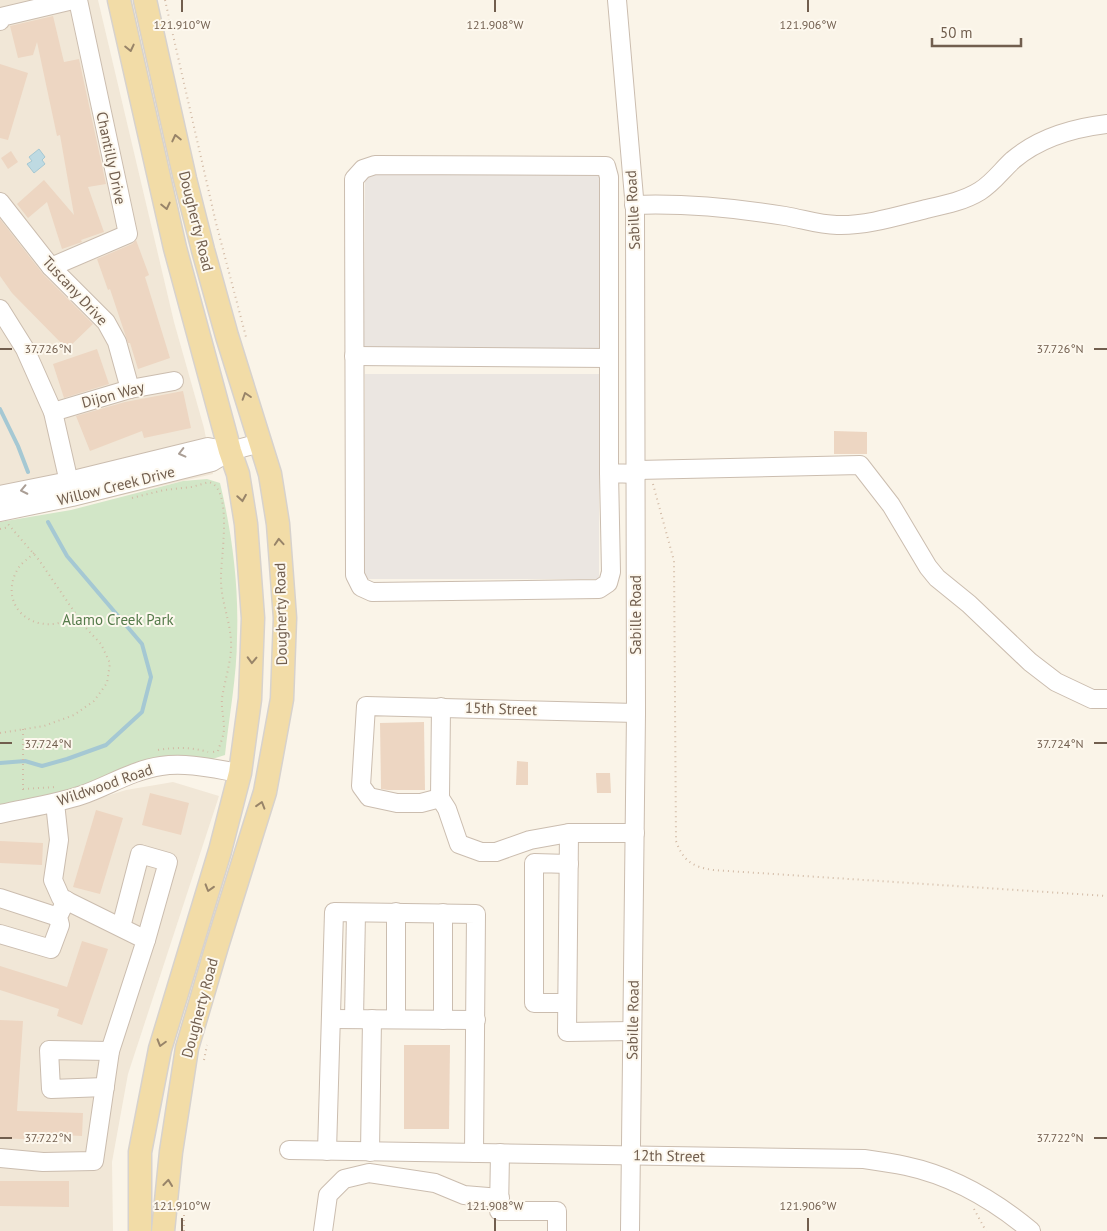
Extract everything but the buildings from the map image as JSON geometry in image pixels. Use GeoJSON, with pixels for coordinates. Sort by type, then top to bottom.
{"type":"FeatureCollection","features":[{"type":"Feature","properties":{"kind":"main road","name":"Dougherty Road"},"geometry":{"type":"LineString","coordinates":[[119,0],[175,248],[230,451],[238,474],[246,524],[253,618],[250,699],[240,773],[220,851],[160,1049],[140,1152],[140,1231]]}},
{"type":"Feature","properties":{"kind":"main road","name":"Dougherty Road"},"geometry":{"type":"LineString","coordinates":[[145,0],[203,250],[226,336],[270,474],[278,524],[285,618],[282,699],[265,792],[187,1048],[171,1152],[163,1231]]}},
{"type":"Feature","properties":{"kind":"main road"},"geometry":{"type":"LineString","coordinates":[[229,909],[228,875],[247,794],[240,773]]}},
{"type":"Feature","properties":{"kind":"street"},"geometry":{"type":"LineString","coordinates":[[0,21],[1,16],[17,6],[73,0]]}},
{"type":"Feature","properties":{"kind":"street","name":"Chantilly Drive"},"geometry":{"type":"LineString","coordinates":[[51,267],[128,234],[78,0]]}},
{"type":"Feature","properties":{"kind":"street","name":"Sabille Road"},"geometry":{"type":"LineString","coordinates":[[617,0],[634,205],[641,471],[630,1231]]}},
{"type":"Feature","properties":{"kind":"street"},"geometry":{"type":"LineString","coordinates":[[634,205],[669,204],[711,207],[787,216],[823,224],[864,223],[967,198],[988,186],[1015,158],[1040,143],[1077,129],[1107,124]]}},
{"type":"Feature","properties":{"kind":"street"},"geometry":{"type":"LineString","coordinates":[[374,165],[606,166],[609,177],[611,572],[608,583],[599,589],[372,592],[361,587],[355,575],[354,356],[354,179],[363,169],[374,165]]}},
{"type":"Feature","properties":{"kind":"street","name":"Tuscany Drive"},"geometry":{"type":"LineString","coordinates":[[0,202],[51,267],[106,322],[117,342],[130,389]]}},
{"type":"Feature","properties":{"kind":"street"},"geometry":{"type":"LineString","coordinates":[[0,309],[25,349],[53,412],[70,489]]}},
{"type":"Feature","properties":{"kind":"street"},"geometry":{"type":"LineString","coordinates":[[354,356],[609,358]]}},
{"type":"Feature","properties":{"kind":"street","name":"Dijon Way"},"geometry":{"type":"LineString","coordinates":[[53,412],[130,389],[174,380]]}},
{"type":"Feature","properties":{"kind":"street","name":"Willow Creek Drive"},"geometry":{"type":"LineString","coordinates":[[4,519],[70,489],[208,447],[230,451],[260,443]]}},
{"type":"Feature","properties":{"kind":"street"},"geometry":{"type":"LineString","coordinates":[[609,473],[860,465],[891,505],[928,567],[937,578],[969,604],[1030,662],[1056,682],[1092,699],[1107,699]]}},
{"type":"Feature","properties":{"kind":"street","name":"Willow Creek Drive"},"geometry":{"type":"LineString","coordinates":[[0,495],[70,489]]}},
{"type":"Feature","properties":{"kind":"street","name":"15th Street"},"geometry":{"type":"LineString","coordinates":[[440,798],[397,804],[369,797],[361,786],[366,706],[636,713]]}},
{"type":"Feature","properties":{"kind":"street"},"geometry":{"type":"LineString","coordinates":[[441,707],[440,798],[447,809],[459,844],[481,852],[496,852],[530,840],[569,833],[635,834]]}},
{"type":"Feature","properties":{"kind":"street","name":"Wildwood Road"},"geometry":{"type":"LineString","coordinates":[[0,814],[24,809],[58,796],[81,795],[140,771],[162,766],[193,766],[240,773]]}},
{"type":"Feature","properties":{"kind":"street"},"geometry":{"type":"LineString","coordinates":[[58,796],[59,840],[53,880],[61,898],[146,940]]}},
{"type":"Feature","properties":{"kind":"street"},"geometry":{"type":"LineString","coordinates":[[569,833],[567,1032],[632,1031]]}},
{"type":"Feature","properties":{"kind":"street"},"geometry":{"type":"LineString","coordinates":[[0,1158],[43,1162],[94,1161],[110,1051],[146,940],[168,862],[140,854],[120,927]]}},
{"type":"Feature","properties":{"kind":"street"},"geometry":{"type":"LineString","coordinates":[[567,1003],[534,1003],[534,863],[569,864]]}},
{"type":"Feature","properties":{"kind":"street"},"geometry":{"type":"LineString","coordinates":[[0,898],[58,917]]}},
{"type":"Feature","properties":{"kind":"street"},"geometry":{"type":"LineString","coordinates":[[0,934],[51,949],[60,925],[58,917],[66,900]]}},
{"type":"Feature","properties":{"kind":"street"},"geometry":{"type":"LineString","coordinates":[[327,1151],[334,912],[396,912],[476,914],[474,1153]]}},
{"type":"Feature","properties":{"kind":"street"},"geometry":{"type":"LineString","coordinates":[[354,1019],[356,912]]}},
{"type":"Feature","properties":{"kind":"street"},"geometry":{"type":"LineString","coordinates":[[396,912],[396,1019]]}},
{"type":"Feature","properties":{"kind":"street"},"geometry":{"type":"LineString","coordinates":[[442,913],[443,1020]]}},
{"type":"Feature","properties":{"kind":"street"},"geometry":{"type":"LineString","coordinates":[[331,1019],[476,1020]]}},
{"type":"Feature","properties":{"kind":"street"},"geometry":{"type":"LineString","coordinates":[[370,1152],[372,1019]]}},
{"type":"Feature","properties":{"kind":"street"},"geometry":{"type":"LineString","coordinates":[[105,1087],[51,1089],[49,1050],[110,1051]]}},
{"type":"Feature","properties":{"kind":"street","name":"12th Street"},"geometry":{"type":"LineString","coordinates":[[290,1150],[856,1159],[907,1166],[942,1177],[975,1191],[1005,1210],[1030,1231]]}},
{"type":"Feature","properties":{"kind":"street"},"geometry":{"type":"LineString","coordinates":[[500,1154],[499,1211],[557,1212],[557,1231]]}},
{"type":"Feature","properties":{"kind":"street"},"geometry":{"type":"LineString","coordinates":[[323,1231],[328,1195],[344,1178],[369,1173],[435,1183],[464,1195],[500,1198]]}},
{"type":"Feature","properties":{"kind":"path"},"geometry":{"type":"LineString","coordinates":[[165,0],[216,223],[249,345]]}},
{"type":"Feature","properties":{"kind":"path"},"geometry":{"type":"LineString","coordinates":[[641,471],[674,561],[676,841],[687,861],[700,868],[713,870],[1107,896]]}},
{"type":"Feature","properties":{"kind":"path"},"geometry":{"type":"LineString","coordinates":[[126,499],[210,482],[216,486],[222,503],[224,545],[220,566],[221,583],[231,642],[230,659],[222,699],[224,730],[221,742],[218,751],[215,753],[186,747],[158,750]]}},
{"type":"Feature","properties":{"kind":"path"},"geometry":{"type":"LineString","coordinates":[[0,529],[4,519],[34,554],[84,626],[101,644],[110,662],[107,683],[94,701],[74,715],[44,726],[0,733]]}},
{"type":"Feature","properties":{"kind":"path"},"geometry":{"type":"LineString","coordinates":[[34,554],[19,567],[12,580],[9,597],[12,605],[25,618],[46,624],[56,624],[76,614]]}},
{"type":"Feature","properties":{"kind":"path"},"geometry":{"type":"LineString","coordinates":[[23,729],[24,809]]}},
{"type":"Feature","properties":{"kind":"path"},"geometry":{"type":"LineString","coordinates":[[23,789],[54,786],[58,796]]}},
{"type":"Feature","properties":{"kind":"shaded area"},"geometry":{"type":"Polygon","coordinates":[[[0,0],[98,0],[174,322],[204,428],[213,474],[71,507],[0,519],[0,0]]]}},
{"type":"Feature","properties":{"kind":"shaded area"},"geometry":{"type":"Polygon","coordinates":[[[365,169],[603,171],[602,350],[364,349],[365,169]]]}},
{"type":"Feature","properties":{"kind":"shaded area"},"geometry":{"type":"Polygon","coordinates":[[[365,374],[599,374],[599,579],[365,579],[365,374]]]}},
{"type":"Feature","properties":{"kind":"shaded area"},"geometry":{"type":"Polygon","coordinates":[[[173,782],[219,796],[128,1074],[112,1162],[113,1231],[0,1231],[0,822],[68,808],[126,790],[173,782]]]}},
{"type":"Feature","properties":{"kind":"green space","name":"Alamo Creek Park"},"geometry":{"type":"Polygon","coordinates":[[[207,479],[220,483],[228,521],[236,579],[237,652],[225,755],[209,760],[195,757],[144,764],[57,795],[0,809],[0,522],[71,510],[183,481],[207,479]]]}},
{"type":"Feature","properties":{"kind":"water"},"geometry":{"type":"Polygon","coordinates":[[[39,149],[45,157],[42,160],[45,164],[34,173],[27,164],[32,161],[29,157],[39,149]]]}},
{"type":"Feature","properties":{"kind":"waterway"},"geometry":{"type":"LineString","coordinates":[[0,409],[28,472]]}},
{"type":"Feature","properties":{"kind":"waterway"},"geometry":{"type":"LineString","coordinates":[[0,763],[25,761],[42,766],[106,745],[142,712],[151,677],[142,644],[67,556],[48,522]]}}]}
